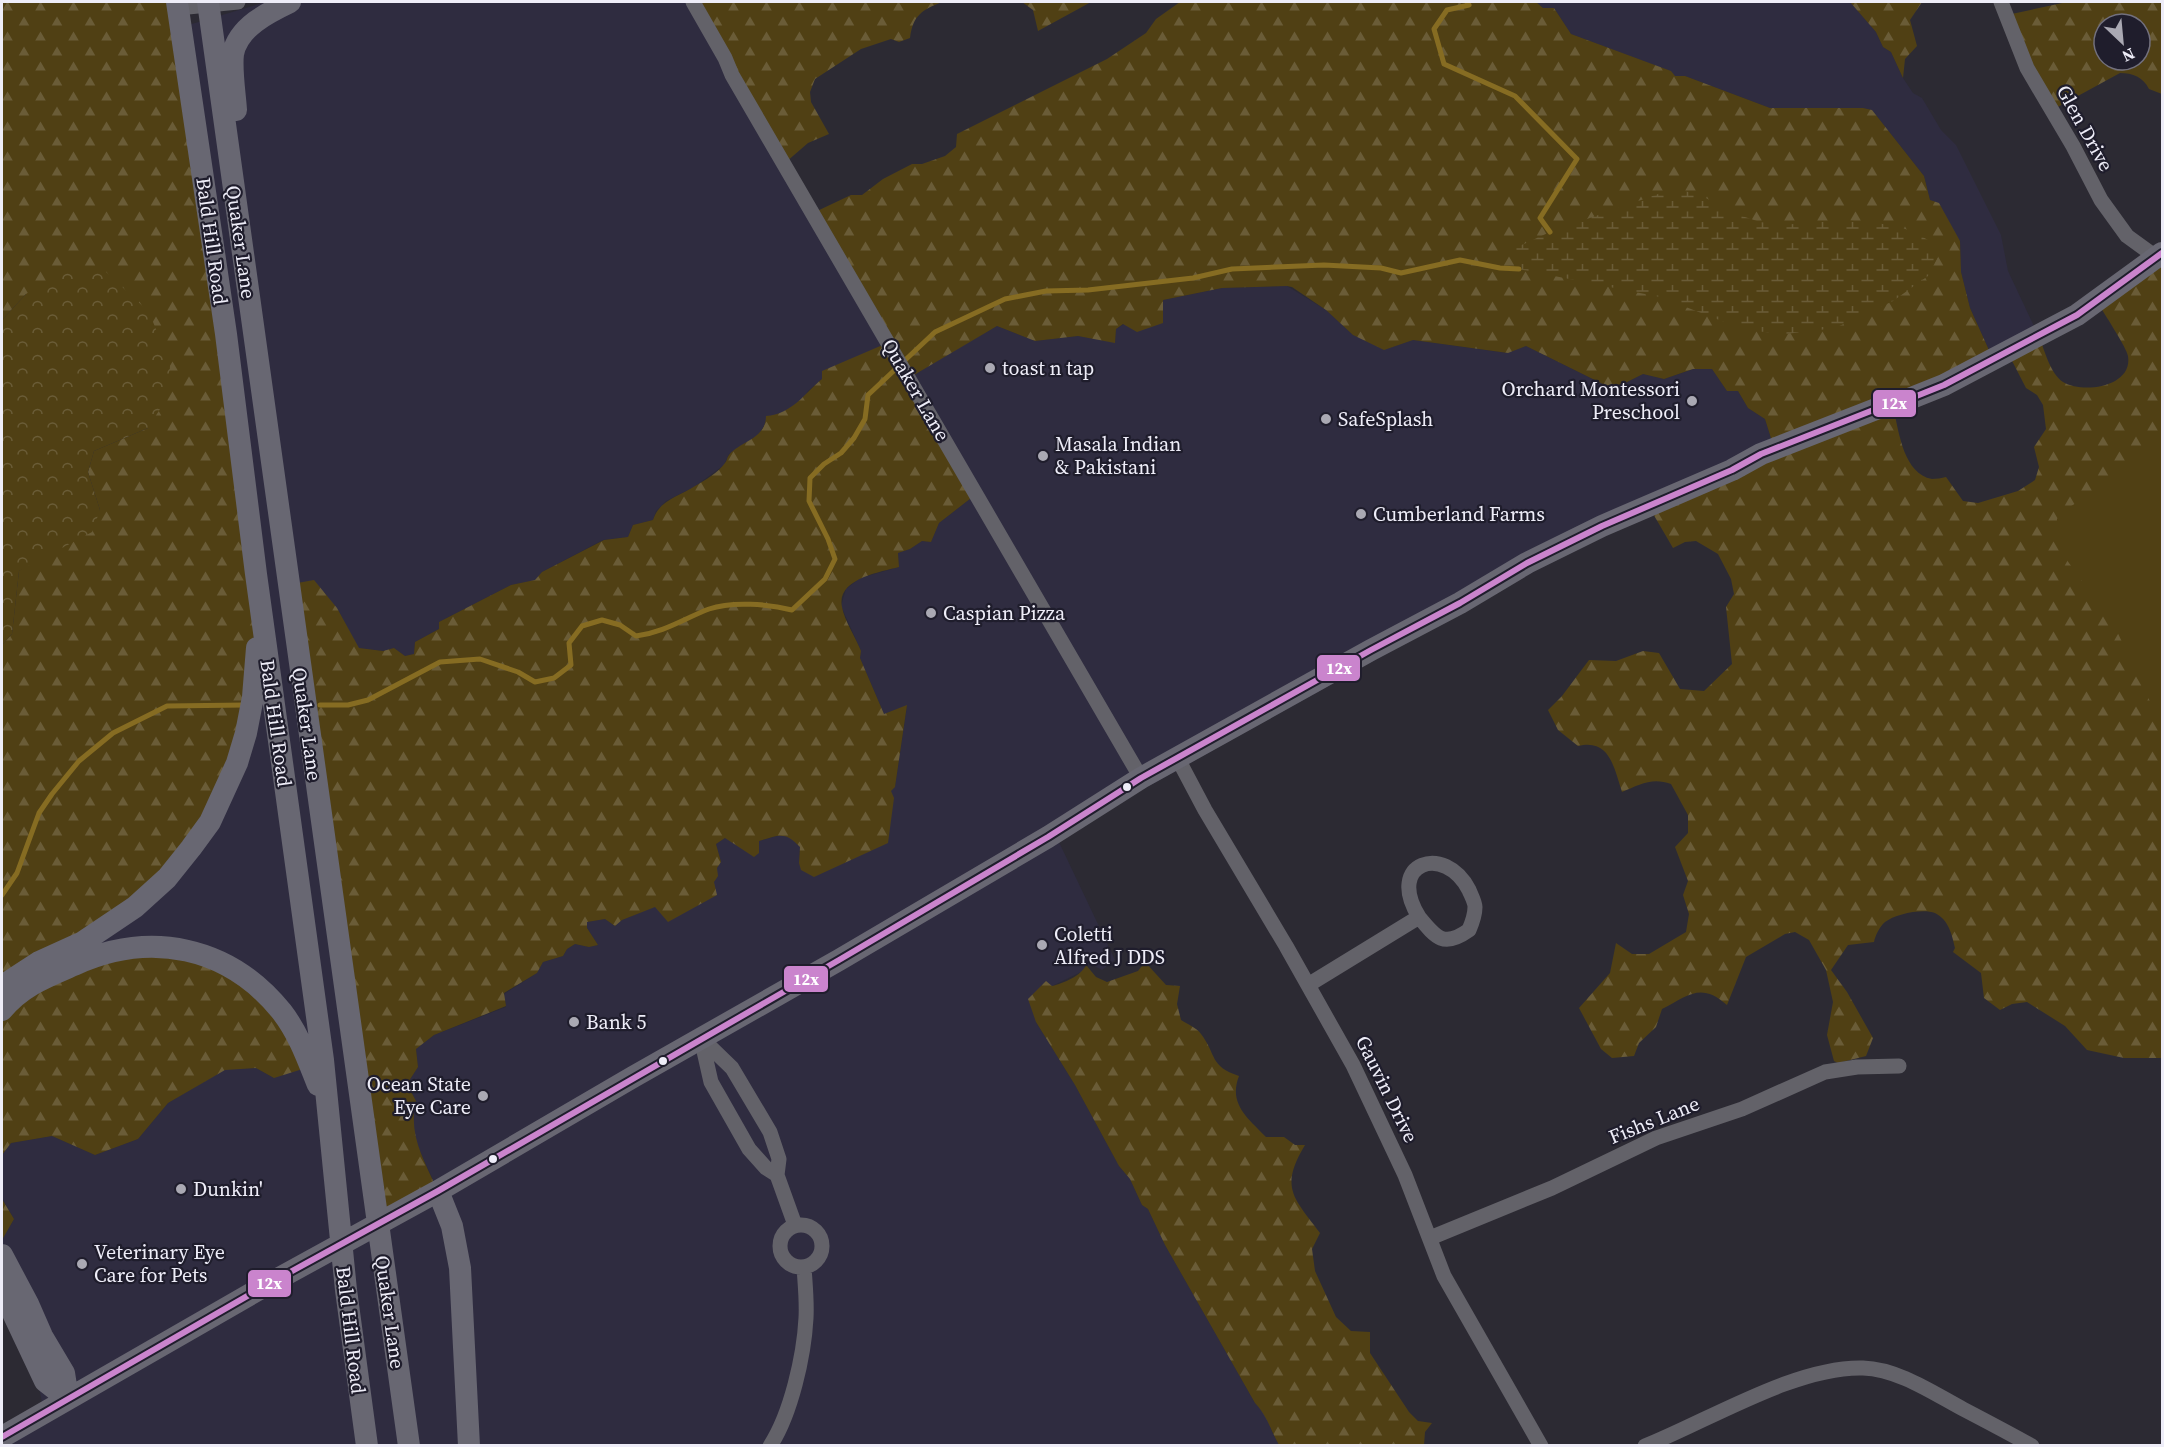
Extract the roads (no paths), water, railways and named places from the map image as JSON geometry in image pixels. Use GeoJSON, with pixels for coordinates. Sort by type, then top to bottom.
{"type":"FeatureCollection","features":[{"type":"Feature","properties":{"kind":"main road"},"geometry":{"type":"LineString","coordinates":[[242,253],[233,53],[242,33],[259,19],[290,2]]}},
{"type":"Feature","properties":{"kind":"main road","name":"Quaker Lane"},"geometry":{"type":"LineString","coordinates":[[208,3],[409,1446]]}},
{"type":"Feature","properties":{"kind":"main road","name":"Bald Hill Road"},"geometry":{"type":"LineString","coordinates":[[178,5],[226,334],[322,1060],[345,1290],[367,1446]]}},
{"type":"Feature","properties":{"kind":"main road"},"geometry":{"type":"LineString","coordinates":[[2,1437],[324,1253],[438,1191],[1039,842],[1141,778],[1460,603],[1527,563],[1602,526],[1732,470],[1761,454],[1876,408],[1909,399],[1944,385],[2077,315],[2159,255]]}},
{"type":"Feature","properties":{"kind":"main road"},"geometry":{"type":"LineString","coordinates":[[2,986],[39,962],[83,942],[135,907],[167,878],[210,822],[237,763],[251,707],[257,648],[256,574]]}},
{"type":"Feature","properties":{"kind":"main road"},"geometry":{"type":"LineString","coordinates":[[2,1010],[21,990],[89,958],[125,949],[157,945],[208,956],[239,972],[283,1013],[298,1037],[327,1107]]}},
{"type":"Feature","properties":{"kind":"main road"},"geometry":{"type":"LineString","coordinates":[[438,1191],[452,1226],[460,1268],[469,1446]]}},
{"type":"Feature","properties":{"kind":"main road"},"geometry":{"type":"LineString","coordinates":[[2,1255],[42,1336],[64,1373],[68,1399]]}},
{"type":"Feature","properties":{"kind":"main road"},"geometry":{"type":"LineString","coordinates":[[2,1290],[45,1381],[68,1399]]}},
{"type":"Feature","properties":{"kind":"street"},"geometry":{"type":"LineString","coordinates":[[178,5],[238,2]]}},
{"type":"Feature","properties":{"kind":"street","name":"Quaker Lane"},"geometry":{"type":"LineString","coordinates":[[693,2],[725,57],[732,75],[1141,778]]}},
{"type":"Feature","properties":{"kind":"street","name":"Glen Drive"},"geometry":{"type":"LineString","coordinates":[[2001,2],[2027,68],[2073,146],[2101,200],[2127,236],[2159,255]]}},
{"type":"Feature","properties":{"kind":"street","name":"Gauvin Drive"},"geometry":{"type":"LineString","coordinates":[[1178,759],[1205,810],[1353,1065],[1405,1175],[1444,1276],[1542,1446]]}},
{"type":"Feature","properties":{"kind":"street"},"geometry":{"type":"LineString","coordinates":[[1430,863],[1444,865],[1464,881],[1471,895],[1475,906],[1469,930],[1452,939],[1443,940],[1434,936],[1419,917],[1410,902],[1408,887],[1412,872],[1430,863]]}},
{"type":"Feature","properties":{"kind":"street"},"geometry":{"type":"LineString","coordinates":[[1308,985],[1419,917]]}},
{"type":"Feature","properties":{"kind":"street"},"geometry":{"type":"LineString","coordinates":[[701,1038],[711,1082],[749,1149],[766,1168],[777,1175]]}},
{"type":"Feature","properties":{"kind":"street"},"geometry":{"type":"LineString","coordinates":[[701,1038],[732,1068],[770,1132],[779,1159],[777,1175],[795,1225]]}},
{"type":"Feature","properties":{"kind":"street","name":"Fishs Lane"},"geometry":{"type":"LineString","coordinates":[[1430,1238],[1552,1188],[1656,1138],[1742,1109],[1825,1071],[1857,1067],[1899,1066]]}},
{"type":"Feature","properties":{"kind":"street"},"geometry":{"type":"LineString","coordinates":[[795,1225],[809,1226],[822,1241],[820,1255],[804,1267],[798,1267],[786,1261],[780,1249],[785,1232],[795,1225]]}},
{"type":"Feature","properties":{"kind":"street"},"geometry":{"type":"LineString","coordinates":[[770,1446],[779,1433],[795,1388],[806,1318],[804,1267]]}},
{"type":"Feature","properties":{"kind":"street"},"geometry":{"type":"LineString","coordinates":[[1645,1446],[1754,1396],[1841,1369],[1864,1368],[1885,1372],[1914,1383],[2032,1446]]}},
{"type":"Feature","properties":{"kind":"waterway"},"geometry":{"type":"LineString","coordinates":[[1467,2],[1469,5],[1447,10],[1434,29],[1444,64],[1515,96],[1577,159],[1540,218],[1550,232]]}},
{"type":"Feature","properties":{"kind":"waterway"},"geometry":{"type":"LineString","coordinates":[[320,705],[348,705],[368,700],[440,662],[480,659],[518,672],[535,682],[554,678],[571,665],[569,643],[582,626],[602,620],[620,625],[636,636],[665,628],[718,606],[750,604],[792,610],[825,579],[835,559],[809,501],[810,478],[824,464],[841,453],[854,438],[865,419],[868,395],[935,332],[1005,299],[1046,291],[1088,290],[1193,278],[1232,269],[1324,265],[1381,268],[1401,273],[1460,260],[1500,268],[1519,269]]}},
{"type":"Feature","properties":{"kind":"waterway"},"geometry":{"type":"LineString","coordinates":[[2,895],[17,873],[39,813],[52,794],[79,761],[113,733],[167,706],[245,705]]}},
{"type":"Feature","properties":{"kind":"place","name":"toast n tap"},"geometry":{"type":"Point","coordinates":[990,368]}},
{"type":"Feature","properties":{"kind":"place","name":"Orchard Montessori Preschool"},"geometry":{"type":"Point","coordinates":[1692,401]}},
{"type":"Feature","properties":{"kind":"place","name":"SafeSplash"},"geometry":{"type":"Point","coordinates":[1326,419]}},
{"type":"Feature","properties":{"kind":"place","name":"Masala Indian & Pakistani"},"geometry":{"type":"Point","coordinates":[1043,456]}},
{"type":"Feature","properties":{"kind":"place","name":"Cumberland Farms"},"geometry":{"type":"Point","coordinates":[1361,514]}},
{"type":"Feature","properties":{"kind":"place","name":"Caspian Pizza"},"geometry":{"type":"Point","coordinates":[931,613]}},
{"type":"Feature","properties":{"kind":"place","name":"Coletti Alfred J DDS"},"geometry":{"type":"Point","coordinates":[1042,945]}},
{"type":"Feature","properties":{"kind":"place","name":"Bank 5"},"geometry":{"type":"Point","coordinates":[574,1022]}},
{"type":"Feature","properties":{"kind":"place","name":"Ocean State Eye Care"},"geometry":{"type":"Point","coordinates":[483,1096]}},
{"type":"Feature","properties":{"kind":"place","name":"Dunkin'"},"geometry":{"type":"Point","coordinates":[181,1189]}},
{"type":"Feature","properties":{"kind":"place","name":"Veterinary Eye Care for Pets"},"geometry":{"type":"Point","coordinates":[82,1264]}}]}
